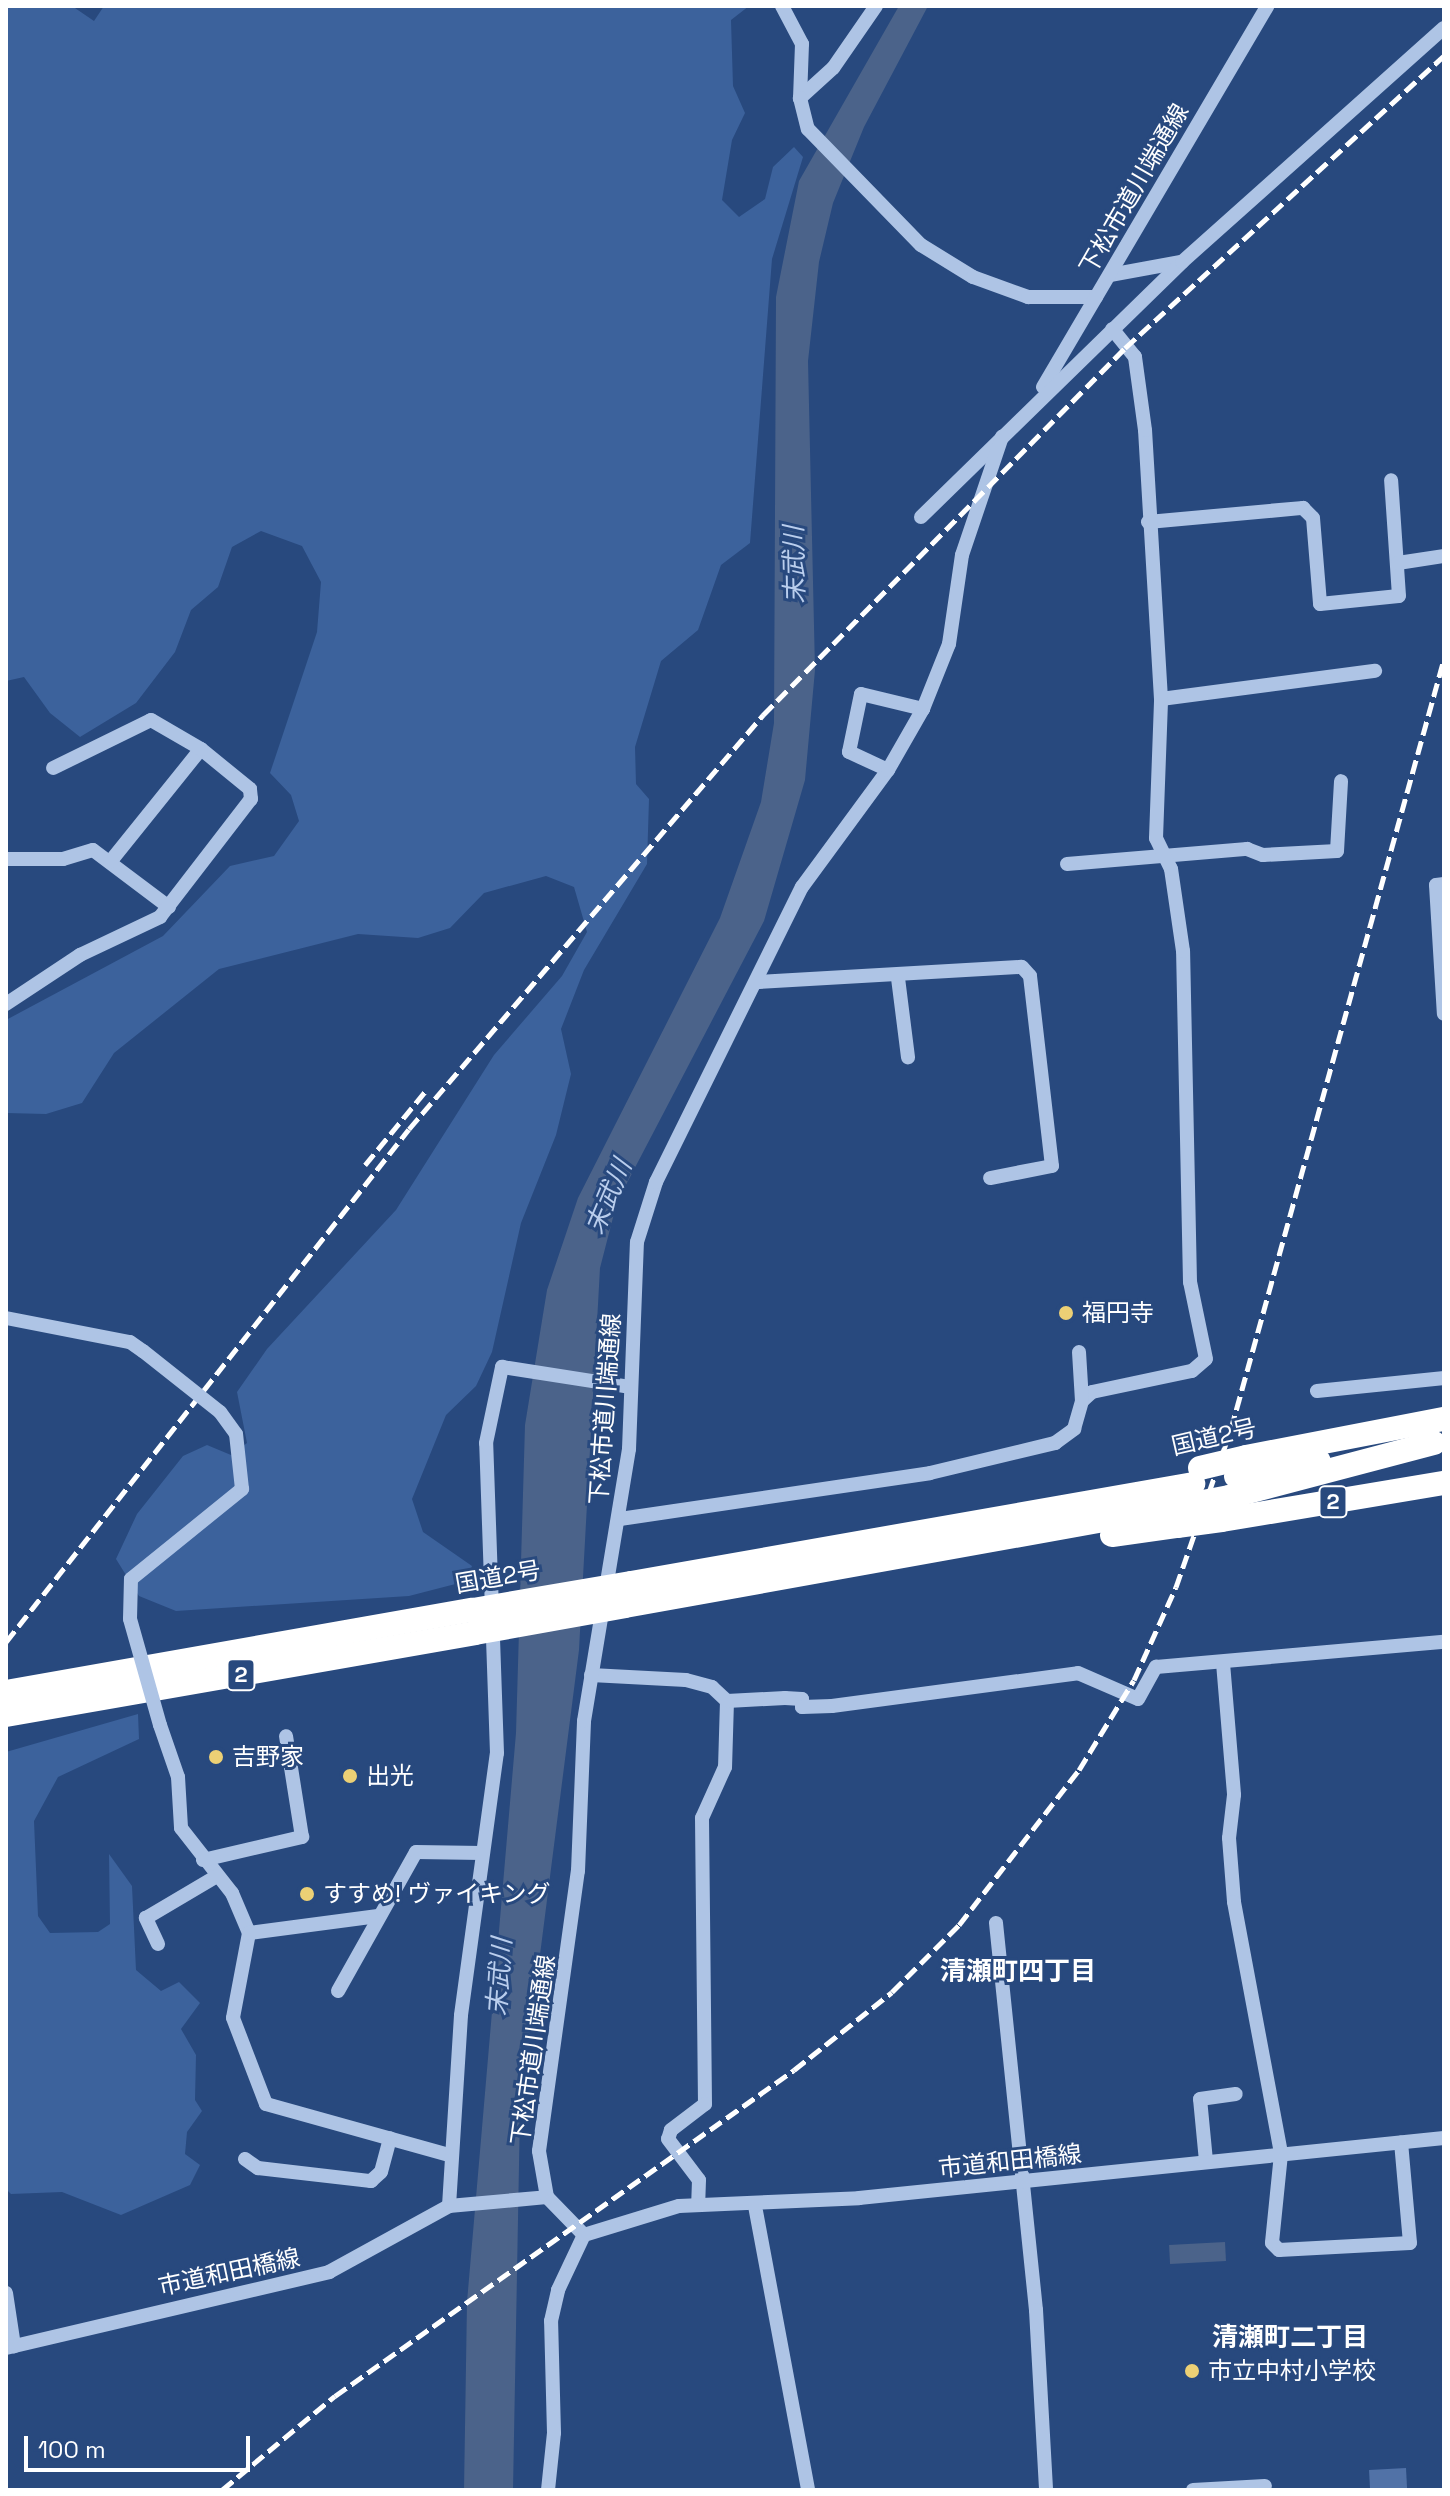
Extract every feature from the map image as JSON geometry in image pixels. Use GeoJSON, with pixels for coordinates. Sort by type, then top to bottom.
{"type":"FeatureCollection","features":[{"type":"Feature","properties":{"kind":"highway","name":"国道2号"},"geometry":{"type":"LineString","coordinates":[[6,1692],[474,1621],[628,1594],[999,1519],[1233,1488],[1444,1419]]}},
{"type":"Feature","properties":{"kind":"highway","name":"国道2号"},"geometry":{"type":"LineString","coordinates":[[628,1594],[994,1544],[1190,1496],[1439,1442]]}},
{"type":"Feature","properties":{"kind":"highway","name":"国道2号"},"geometry":{"type":"LineString","coordinates":[[1233,1488],[1444,1483]]}},
{"type":"Feature","properties":{"kind":"highway","name":"国道2号"},"geometry":{"type":"LineString","coordinates":[[6,1715],[474,1621]]}},
{"type":"Feature","properties":{"kind":"street"},"geometry":{"type":"LineString","coordinates":[[782,6],[802,44],[800,98],[808,129],[854,178],[899,216],[921,245],[987,284],[1028,297],[1096,297]]}},
{"type":"Feature","properties":{"kind":"street"},"geometry":{"type":"LineString","coordinates":[[800,98],[833,68],[876,6]]}},
{"type":"Feature","properties":{"kind":"street","name":"下松市道川端通線"},"geometry":{"type":"LineString","coordinates":[[1041,396],[1267,6]]}},
{"type":"Feature","properties":{"kind":"street"},"geometry":{"type":"LineString","coordinates":[[921,517],[1041,396],[1182,262],[1444,28]]}},
{"type":"Feature","properties":{"kind":"street"},"geometry":{"type":"LineString","coordinates":[[1110,275],[1182,262]]}},
{"type":"Feature","properties":{"kind":"street"},"geometry":{"type":"LineString","coordinates":[[1082,1401],[1092,1392],[1192,1371],[1206,1359],[1190,1282],[1183,951],[1167,858],[1156,838],[1161,699],[1135,357],[1112,329]]}},
{"type":"Feature","properties":{"kind":"street","name":"下松市道川端通線"},"geometry":{"type":"LineString","coordinates":[[540,2199],[539,2151],[567,1973],[578,1871],[579,1767],[591,1675],[620,1519],[624,1386],[643,1220],[656,1182],[759,982],[816,863],[888,770],[923,709],[949,644],[962,555],[1002,437]]}},
{"type":"Feature","properties":{"kind":"street"},"geometry":{"type":"LineString","coordinates":[[1148,522],[1303,508],[1313,518],[1320,604],[1399,596],[1391,480]]}},
{"type":"Feature","properties":{"kind":"street"},"geometry":{"type":"LineString","coordinates":[[1398,563],[1444,556]]}},
{"type":"Feature","properties":{"kind":"street"},"geometry":{"type":"LineString","coordinates":[[1161,699],[1375,671]]}},
{"type":"Feature","properties":{"kind":"street"},"geometry":{"type":"LineString","coordinates":[[888,770],[849,752],[861,694],[923,709]]}},
{"type":"Feature","properties":{"kind":"street"},"geometry":{"type":"LineString","coordinates":[[6,1004],[169,907],[251,799],[250,789],[201,749],[151,720],[53,768]]}},
{"type":"Feature","properties":{"kind":"street"},"geometry":{"type":"LineString","coordinates":[[110,862],[201,749]]}},
{"type":"Feature","properties":{"kind":"street"},"geometry":{"type":"LineString","coordinates":[[1067,864],[1247,849],[1263,855],[1337,851],[1341,781]]}},
{"type":"Feature","properties":{"kind":"street"},"geometry":{"type":"LineString","coordinates":[[6,859],[63,859],[85,850],[110,862],[169,907]]}},
{"type":"Feature","properties":{"kind":"street"},"geometry":{"type":"LineString","coordinates":[[1444,884],[1436,885],[1444,1014]]}},
{"type":"Feature","properties":{"kind":"street"},"geometry":{"type":"LineString","coordinates":[[759,982],[898,978],[1022,967],[1030,976],[1052,1166],[990,1178]]}},
{"type":"Feature","properties":{"kind":"street"},"geometry":{"type":"LineString","coordinates":[[898,978],[908,1057]]}},
{"type":"Feature","properties":{"kind":"street"},"geometry":{"type":"LineString","coordinates":[[6,1318],[130,1342],[220,1412],[236,1434],[242,1489],[131,1579],[130,1619],[178,1777],[181,1828],[241,1910],[249,1933],[233,2018],[266,2104],[449,2155]]}},
{"type":"Feature","properties":{"kind":"street"},"geometry":{"type":"LineString","coordinates":[[620,1519],[989,1462],[1067,1438],[1082,1401],[1079,1352]]}},
{"type":"Feature","properties":{"kind":"street"},"geometry":{"type":"LineString","coordinates":[[548,2490],[554,2433],[551,2321],[562,2278],[584,2235],[540,2199],[449,2206],[449,2155],[482,1853],[497,1753],[486,1443],[502,1367],[624,1386]]}},
{"type":"Feature","properties":{"kind":"street"},"geometry":{"type":"LineString","coordinates":[[1317,1391],[1444,1378]]}},
{"type":"Feature","properties":{"kind":"street"},"geometry":{"type":"LineString","coordinates":[[591,1675],[686,1680],[712,1687],[727,1701],[794,1698],[802,1699],[802,1707],[832,1706],[1078,1673],[1138,1699],[1156,1667],[1217,1658],[1223,1663],[1444,1642]]}},
{"type":"Feature","properties":{"kind":"street"},"geometry":{"type":"LineString","coordinates":[[1223,1663],[1234,1795],[1229,1838],[1234,1902],[1281,2154],[1268,2237],[1279,2250],[1410,2243],[1401,2142]]}},
{"type":"Feature","properties":{"kind":"street"},"geometry":{"type":"LineString","coordinates":[[698,2205],[699,2180],[668,2139],[671,2130],[705,2104],[702,1818],[725,1767],[727,1701]]}},
{"type":"Feature","properties":{"kind":"street"},"geometry":{"type":"LineString","coordinates":[[203,1860],[302,1837],[286,1736]]}},
{"type":"Feature","properties":{"kind":"street"},"geometry":{"type":"LineString","coordinates":[[338,1991],[416,1852],[482,1853]]}},
{"type":"Feature","properties":{"kind":"street"},"geometry":{"type":"LineString","coordinates":[[158,1944],[146,1918],[217,1876]]}},
{"type":"Feature","properties":{"kind":"street"},"geometry":{"type":"LineString","coordinates":[[249,1933],[378,1916]]}},
{"type":"Feature","properties":{"kind":"street"},"geometry":{"type":"LineString","coordinates":[[996,1923],[1019,2183],[1036,2310],[1046,2490]]}},
{"type":"Feature","properties":{"kind":"street"},"geometry":{"type":"LineString","coordinates":[[1206,2161],[1200,2099],[1236,2094]]}},
{"type":"Feature","properties":{"kind":"street"},"geometry":{"type":"LineString","coordinates":[[245,2159],[258,2168],[371,2181],[381,2172],[390,2138]]}},
{"type":"Feature","properties":{"kind":"street","name":"市道和田橋線"},"geometry":{"type":"LineString","coordinates":[[584,2235],[654,2209],[698,2205],[755,2206],[1019,2183],[1444,2138]]}},
{"type":"Feature","properties":{"kind":"street","name":"市道和田橋線"},"geometry":{"type":"LineString","coordinates":[[10,2347],[329,2272],[449,2206]]}},
{"type":"Feature","properties":{"kind":"street"},"geometry":{"type":"LineString","coordinates":[[755,2206],[808,2490]]}},
{"type":"Feature","properties":{"kind":"street"},"geometry":{"type":"LineString","coordinates":[[6,2293],[10,2347]]}},
{"type":"Feature","properties":{"kind":"street"},"geometry":{"type":"LineString","coordinates":[[1193,2490],[1265,2486]]}},
{"type":"Feature","properties":{"kind":"shaded area"},"geometry":{"type":"Polygon","coordinates":[[[6,6],[72,6],[94,21],[104,6],[749,6],[731,20],[733,86],[745,113],[732,140],[722,200],[739,217],[765,199],[773,167],[794,147],[803,157],[772,259],[750,543],[721,565],[698,630],[661,661],[635,747],[636,784],[649,799],[647,864],[584,970],[561,1029],[571,1074],[556,1135],[521,1223],[492,1352],[476,1386],[446,1415],[412,1499],[423,1532],[472,1566],[467,1581],[409,1596],[176,1611],[139,1596],[116,1559],[137,1514],[183,1456],[207,1445],[231,1455],[247,1443],[237,1392],[267,1349],[396,1210],[494,1055],[562,976],[587,932],[574,887],[546,876],[484,893],[450,928],[418,938],[358,934],[219,969],[114,1053],[82,1103],[46,1114],[6,1113],[6,1020],[163,936],[230,866],[274,856],[299,821],[291,795],[270,773],[317,632],[321,582],[302,546],[261,531],[232,547],[218,587],[191,610],[175,652],[136,703],[80,737],[50,713],[24,677],[6,681],[6,6]]]}},
{"type":"Feature","properties":{"kind":"shaded area"},"geometry":{"type":"Polygon","coordinates":[[[138,1714],[139,1739],[58,1777],[34,1821],[38,1916],[50,1933],[98,1932],[110,1924],[109,1854],[132,1886],[136,1970],[161,1991],[179,1982],[200,2003],[181,2029],[196,2055],[195,2100],[202,2111],[187,2132],[185,2154],[200,2165],[190,2185],[121,2215],[62,2192],[11,2194],[6,2189],[6,1752],[138,1714]]]}},
{"type":"Feature","properties":{"kind":"water","name":"末武川"},"geometry":{"type":"Polygon","coordinates":[[[899,6],[928,6],[864,127],[833,203],[819,262],[808,361],[815,670],[805,780],[764,921],[617,1202],[600,1268],[579,1650],[520,2111],[513,2490],[464,2490],[467,2302],[516,1733],[525,1425],[547,1290],[578,1198],[720,918],[761,802],[774,723],[776,297],[799,181],[899,6]]]}},
{"type":"Feature","properties":{"kind":"water"},"geometry":{"type":"Polygon","coordinates":[[[1225,2242],[1226,2261],[1170,2264],[1169,2245],[1225,2242]]]}},
{"type":"Feature","properties":{"kind":"building"},"geometry":{"type":"Polygon","coordinates":[[[1406,2468],[1407,2490],[1370,2490],[1369,2470],[1406,2468]]]}},
{"type":"Feature","properties":{"kind":"railway"},"geometry":{"type":"LineString","coordinates":[[6,1642],[409,1129],[763,715],[1125,348],[1444,56]]}},
{"type":"Feature","properties":{"kind":"railway"},"geometry":{"type":"LineString","coordinates":[[222,2490],[335,2396],[794,2070],[892,1992],[959,1925],[1079,1770],[1134,1680],[1176,1587],[1231,1429],[1444,659]]}},
{"type":"Feature","properties":{"kind":"railway"},"geometry":{"type":"LineString","coordinates":[[365,1165],[428,1088]]}},
{"type":"Feature","properties":{"kind":"place","name":"福円寺"},"geometry":{"type":"Point","coordinates":[1066,1313]}},
{"type":"Feature","properties":{"kind":"place","name":"吉野家"},"geometry":{"type":"Point","coordinates":[216,1757]}},
{"type":"Feature","properties":{"kind":"place","name":"出光"},"geometry":{"type":"Point","coordinates":[350,1776]}},
{"type":"Feature","properties":{"kind":"place","name":"すすめ! ヴァイキング"},"geometry":{"type":"Point","coordinates":[307,1894]}},
{"type":"Feature","properties":{"kind":"place","name":"市立中村小学校"},"geometry":{"type":"Point","coordinates":[1192,2371]}},
{"type":"Feature","properties":{"kind":"district","name":"清瀬町四丁目"},"geometry":{"type":"Point","coordinates":[1018,1972]}},
{"type":"Feature","properties":{"kind":"district","name":"清瀬町二丁目"},"geometry":{"type":"Point","coordinates":[1290,2338]}}]}
